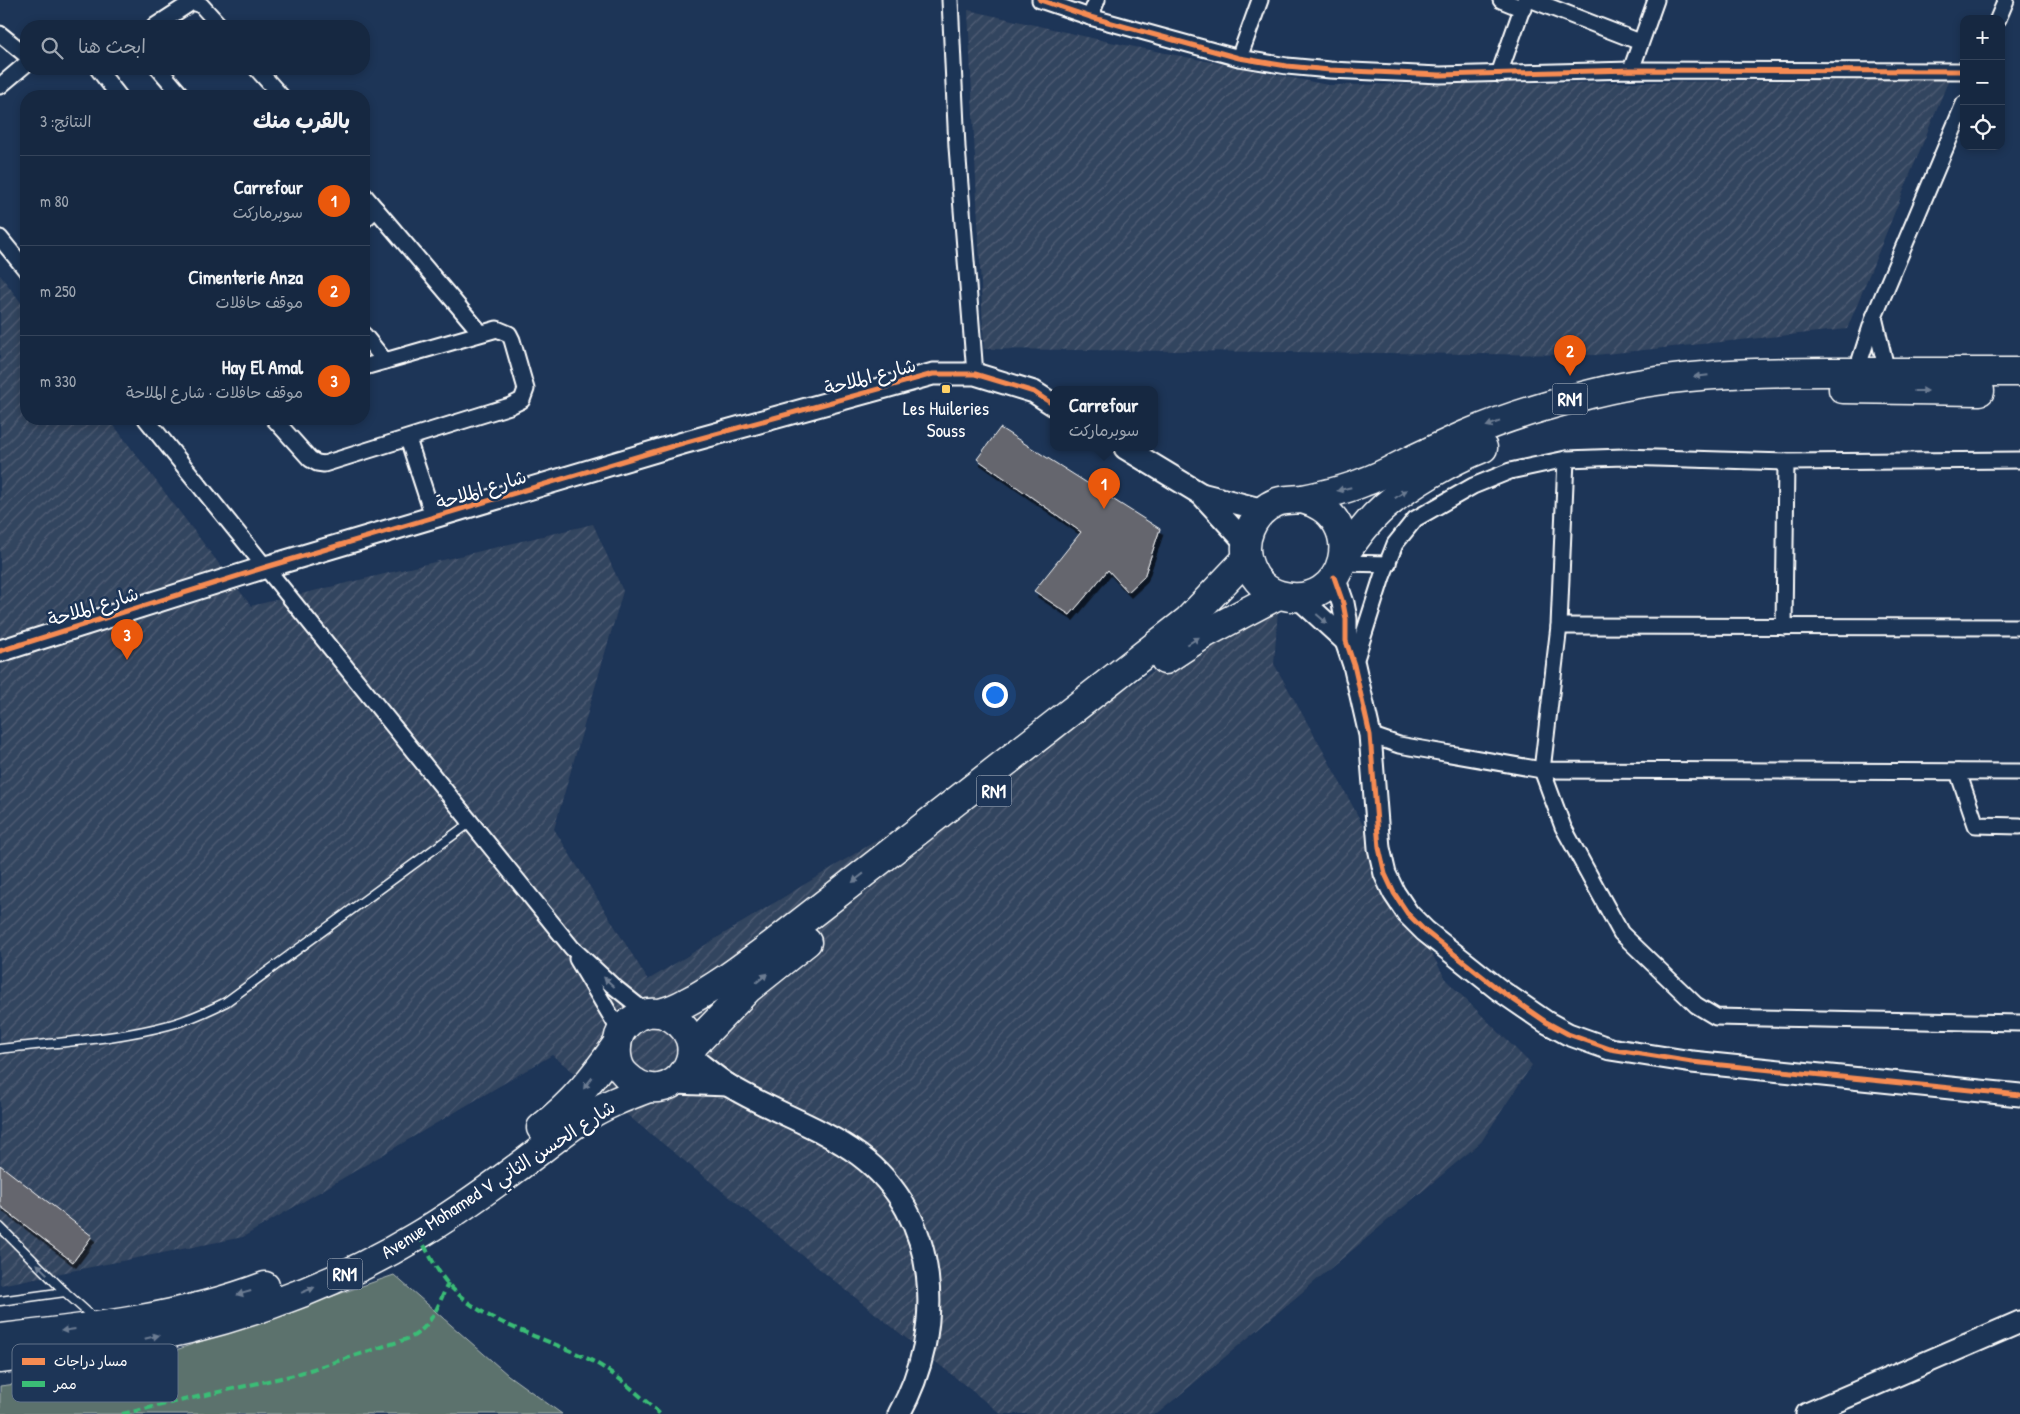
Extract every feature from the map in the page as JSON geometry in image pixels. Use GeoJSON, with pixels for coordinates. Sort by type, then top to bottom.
{"type":"FeatureCollection","features":[{"type":"Feature","properties":{"kind":"highway","name":"RN1"},"geometry":{"type":"LineString","coordinates":[[619,1038],[632,1020],[685,1003],[709,990],[772,945],[1188,620],[1246,550],[1252,525],[1264,510],[1282,501],[1301,499],[1367,481],[1468,434],[1536,409],[1628,386],[1704,375],[1744,372],[1855,381]]}},
{"type":"Feature","properties":{"kind":"highway","name":"RN1"},"geometry":{"type":"LineString","coordinates":[[662,1086],[686,1072],[692,1052],[737,1000],[771,970],[1083,721],[1188,644],[1288,596],[1318,591],[1340,565],[1371,520],[1384,507],[1450,463],[1515,435],[1573,416],[1632,403],[1734,390],[2020,372]]}},
{"type":"Feature","properties":{"kind":"highway","name":"RN1"},"geometry":{"type":"LineString","coordinates":[[1888,381],[2020,392]]}},
{"type":"Feature","properties":{"kind":"highway"},"geometry":{"type":"LineString","coordinates":[[1301,499],[1322,506],[1334,518],[1342,533],[1340,565]]}},
{"type":"Feature","properties":{"kind":"highway"},"geometry":{"type":"LineString","coordinates":[[1246,550],[1250,570],[1258,581],[1267,589],[1288,596]]}},
{"type":"Feature","properties":{"kind":"highway"},"geometry":{"type":"LineString","coordinates":[[654,1013],[672,1017],[682,1025],[689,1035],[692,1052]]}},
{"type":"Feature","properties":{"kind":"highway"},"geometry":{"type":"LineString","coordinates":[[619,1038],[617,1059],[624,1073],[635,1083],[662,1086]]}},
{"type":"Feature","properties":{"kind":"highway","name":"Avenue Mohamed V شارع الحسن الثاني"},"geometry":{"type":"LineString","coordinates":[[0,1338],[104,1326],[166,1314],[255,1290],[345,1256],[411,1222],[462,1189],[569,1105],[590,1081],[619,1038]]}},
{"type":"Feature","properties":{"kind":"highway","name":"Avenue Mohamed V شارع الحسن الثاني"},"geometry":{"type":"LineString","coordinates":[[113,1344],[150,1338],[231,1317],[307,1291],[356,1269],[403,1245],[479,1195],[581,1120],[620,1099],[662,1086]]}},
{"type":"Feature","properties":{"kind":"street"},"geometry":{"type":"LineString","coordinates":[[950,0],[958,157],[975,374]]}},
{"type":"Feature","properties":{"kind":"street"},"geometry":{"type":"LineString","coordinates":[[1040,0],[1090,17],[1239,58],[1287,66],[1440,75],[1631,70],[1960,72]]}},
{"type":"Feature","properties":{"kind":"street"},"geometry":{"type":"LineString","coordinates":[[1090,17],[1097,0]]}},
{"type":"Feature","properties":{"kind":"street"},"geometry":{"type":"LineString","coordinates":[[1239,58],[1260,0]]}},
{"type":"Feature","properties":{"kind":"street"},"geometry":{"type":"LineString","coordinates":[[1501,0],[1527,3],[1640,42]]}},
{"type":"Feature","properties":{"kind":"street"},"geometry":{"type":"LineString","coordinates":[[1631,70],[1656,0]]}},
{"type":"Feature","properties":{"kind":"street"},"geometry":{"type":"LineString","coordinates":[[2000,15],[2006,0]]}},
{"type":"Feature","properties":{"kind":"street"},"geometry":{"type":"LineString","coordinates":[[164,20],[192,2],[201,5],[215,20]]}},
{"type":"Feature","properties":{"kind":"street"},"geometry":{"type":"LineString","coordinates":[[1499,74],[1527,3]]}},
{"type":"Feature","properties":{"kind":"street"},"geometry":{"type":"LineString","coordinates":[[0,34],[20,50]]}},
{"type":"Feature","properties":{"kind":"street"},"geometry":{"type":"LineString","coordinates":[[0,86],[20,69]]}},
{"type":"Feature","properties":{"kind":"street"},"geometry":{"type":"LineString","coordinates":[[103,75],[115,90]]}},
{"type":"Feature","properties":{"kind":"street"},"geometry":{"type":"LineString","coordinates":[[164,75],[177,90]]}},
{"type":"Feature","properties":{"kind":"street"},"geometry":{"type":"LineString","coordinates":[[262,75],[275,90]]}},
{"type":"Feature","properties":{"kind":"street"},"geometry":{"type":"LineString","coordinates":[[1855,381],[1874,317],[1964,105]]}},
{"type":"Feature","properties":{"kind":"street"},"geometry":{"type":"LineString","coordinates":[[370,202],[480,332]]}},
{"type":"Feature","properties":{"kind":"street"},"geometry":{"type":"LineString","coordinates":[[370,214],[376,209]]}},
{"type":"Feature","properties":{"kind":"street"},"geometry":{"type":"LineString","coordinates":[[0,238],[20,263]]}},
{"type":"Feature","properties":{"kind":"street"},"geometry":{"type":"LineString","coordinates":[[1874,317],[1888,381]]}},
{"type":"Feature","properties":{"kind":"street"},"geometry":{"type":"LineString","coordinates":[[279,425],[304,453],[317,463],[330,463],[510,406],[522,400],[526,389],[512,340],[508,334],[497,329],[480,332],[370,365]]}},
{"type":"Feature","properties":{"kind":"street"},"geometry":{"type":"LineString","coordinates":[[370,342],[385,361]]}},
{"type":"Feature","properties":{"kind":"street","name":"شارع الملاحة"},"geometry":{"type":"LineString","coordinates":[[0,652],[266,567],[690,441],[933,374],[975,374],[1034,392],[1050,402]]}},
{"type":"Feature","properties":{"kind":"street"},"geometry":{"type":"LineString","coordinates":[[151,425],[572,948],[619,1038]]}},
{"type":"Feature","properties":{"kind":"street"},"geometry":{"type":"LineString","coordinates":[[408,439],[434,518]]}},
{"type":"Feature","properties":{"kind":"street"},"geometry":{"type":"LineString","coordinates":[[1130,451],[1201,494],[1264,510]]}},
{"type":"Feature","properties":{"kind":"street"},"geometry":{"type":"LineString","coordinates":[[1354,665],[1395,544],[1415,519],[1473,486],[1510,471],[1566,459],[1623,457],[1786,462],[2020,460]]}},
{"type":"Feature","properties":{"kind":"street"},"geometry":{"type":"LineString","coordinates":[[1566,459],[1559,626],[1542,770],[1562,827],[1621,932],[1696,1006],[1716,1017],[2020,1023]]}},
{"type":"Feature","properties":{"kind":"street"},"geometry":{"type":"LineString","coordinates":[[1784,627],[1786,462]]}},
{"type":"Feature","properties":{"kind":"street"},"geometry":{"type":"LineString","coordinates":[[1201,494],[1246,550]]}},
{"type":"Feature","properties":{"kind":"street"},"geometry":{"type":"LineString","coordinates":[[1388,564],[1340,565],[1346,619],[1346,641],[1354,665],[1370,735],[1379,848],[1385,874],[1394,893],[1408,914],[1424,931],[1498,989],[1546,1022],[1589,1042],[1610,1049],[1692,1062],[2020,1095]]}},
{"type":"Feature","properties":{"kind":"street"},"geometry":{"type":"LineString","coordinates":[[1288,596],[1346,641]]}},
{"type":"Feature","properties":{"kind":"street"},"geometry":{"type":"LineString","coordinates":[[1559,626],[2020,627]]}},
{"type":"Feature","properties":{"kind":"street"},"geometry":{"type":"LineString","coordinates":[[1370,735],[1399,745],[1542,770],[2020,772]]}},
{"type":"Feature","properties":{"kind":"street"},"geometry":{"type":"LineString","coordinates":[[1958,772],[1976,824],[2020,826]]}},
{"type":"Feature","properties":{"kind":"street"},"geometry":{"type":"LineString","coordinates":[[572,948],[654,1013]]}},
{"type":"Feature","properties":{"kind":"street"},"geometry":{"type":"LineString","coordinates":[[692,1052],[728,1085],[859,1155],[878,1171],[908,1214],[920,1237],[926,1259],[929,1313],[920,1363],[900,1414]]}},
{"type":"Feature","properties":{"kind":"street"},"geometry":{"type":"LineString","coordinates":[[662,1086],[728,1085]]}},
{"type":"Feature","properties":{"kind":"street"},"geometry":{"type":"LineString","coordinates":[[1807,1414],[2020,1322]]}},
{"type":"Feature","properties":{"kind":"lane"},"geometry":{"type":"LineString","coordinates":[[0,1049],[168,1026],[208,1011],[226,1002],[471,822]]}},
{"type":"Feature","properties":{"kind":"lane"},"geometry":{"type":"LineString","coordinates":[[0,1227],[65,1292],[104,1326]]}},
{"type":"Feature","properties":{"kind":"lane"},"geometry":{"type":"LineString","coordinates":[[0,1301],[65,1292]]}},
{"type":"Feature","properties":{"kind":"shaded area"},"geometry":{"type":"Polygon","coordinates":[[[968,10],[1105,41],[1328,85],[1949,79],[1847,329],[1595,355],[984,349],[968,10]]]}},
{"type":"Feature","properties":{"kind":"shaded area"},"geometry":{"type":"Polygon","coordinates":[[[0,275],[20,301],[20,425],[114,425],[251,606],[593,524],[623,591],[554,829],[648,980],[1279,595],[1274,664],[1322,749],[1446,980],[1532,1065],[1481,1142],[1157,1414],[1001,1414],[552,1055],[243,1237],[0,1285],[0,275]]]}},
{"type":"Feature","properties":{"kind":"green space"},"geometry":{"type":"Polygon","coordinates":[[[394,1275],[508,1375],[562,1414],[0,1414],[0,1386],[12,1384],[12,1402],[178,1402],[178,1349],[394,1275]]]}},
{"type":"Feature","properties":{"kind":"building"},"geometry":{"type":"Polygon","coordinates":[[[1000,428],[1160,529],[1144,577],[1128,592],[1108,570],[1070,615],[1034,591],[1081,532],[977,459],[1000,428]]]}},
{"type":"Feature","properties":{"kind":"building"},"geometry":{"type":"Polygon","coordinates":[[[0,1165],[92,1236],[73,1262],[0,1206],[0,1165]]]}},
{"type":"Feature","properties":{"kind":"marked path"},"geometry":{"type":"LineString","coordinates":[[418,1235],[444,1279],[464,1299],[499,1321],[576,1353],[603,1367],[660,1414]]}},
{"type":"Feature","properties":{"kind":"marked path"},"geometry":{"type":"LineString","coordinates":[[178,1401],[294,1375],[410,1338],[424,1328],[429,1321],[448,1283]]}},
{"type":"Feature","properties":{"kind":"marked path"},"geometry":{"type":"LineString","coordinates":[[122,1414],[175,1402]]}},
{"type":"Feature","properties":{"kind":"cycle path"},"geometry":{"type":"LineString","coordinates":[[1040,0],[1090,17],[1239,58],[1287,66],[1330,70],[1440,75],[1631,70],[1960,71]]}},
{"type":"Feature","properties":{"kind":"cycle path"},"geometry":{"type":"LineString","coordinates":[[0,651],[266,567],[683,443],[933,374],[975,374],[1034,392],[1050,402]]}},
{"type":"Feature","properties":{"kind":"cycle path"},"geometry":{"type":"LineString","coordinates":[[1334,577],[1343,603],[1346,619],[1346,641],[1354,665],[1370,735],[1379,848],[1385,874],[1394,893],[1408,914],[1425,931],[1498,989],[1546,1022],[1568,1034],[1610,1049],[1692,1062],[2020,1095]]}},
{"type":"Feature","properties":{"kind":"place","name":"Cimenterie Anza"},"geometry":{"type":"Point","coordinates":[1570,376]}},
{"type":"Feature","properties":{"kind":"place","name":"Les Huileries Souss"},"geometry":{"type":"Point","coordinates":[946,389]}},
{"type":"Feature","properties":{"kind":"place","name":"Carrefour"},"geometry":{"type":"Point","coordinates":[1104,509]}},
{"type":"Feature","properties":{"kind":"place","name":"Hay El Amal"},"geometry":{"type":"Point","coordinates":[127,660]}}]}
